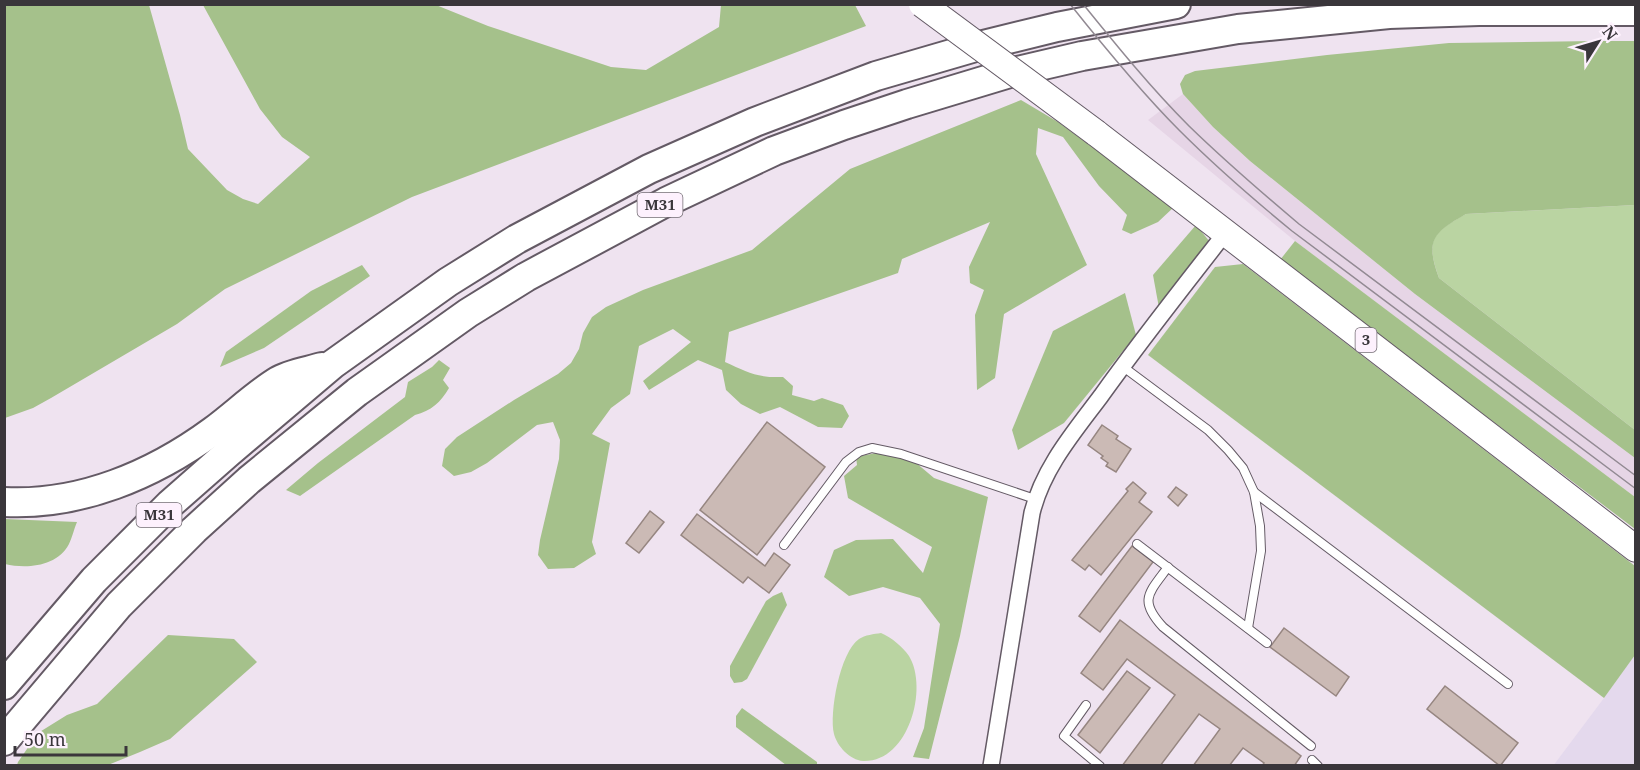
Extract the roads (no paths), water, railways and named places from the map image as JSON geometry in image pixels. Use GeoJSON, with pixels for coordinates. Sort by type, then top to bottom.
{"type":"FeatureCollection","features":[{"type":"Feature","properties":{"kind":"highway","name":"M31"},"geometry":{"type":"LineString","coordinates":[[4,685],[94,580],[170,504],[228,453],[333,364],[448,282],[517,239],[649,169],[755,122],[876,76],[979,46],[1057,27],[1176,4]]}},
{"type":"Feature","properties":{"kind":"highway","name":"M31"},"geometry":{"type":"LineString","coordinates":[[4,741],[119,605],[186,538],[249,480],[357,393],[468,313],[526,277],[666,202],[774,151],[907,104],[1013,72],[1082,56],[1227,31],[1389,14],[1635,11]]}},
{"type":"Feature","properties":{"kind":"highway"},"geometry":{"type":"LineString","coordinates":[[4,502],[60,500],[94,492],[132,478],[211,432],[280,379],[333,364]]}},
{"type":"Feature","properties":{"kind":"main road","name":"3"},"geometry":{"type":"LineString","coordinates":[[922,4],[1226,232],[1635,549]]}},
{"type":"Feature","properties":{"kind":"street"},"geometry":{"type":"LineString","coordinates":[[991,765],[1035,499],[1054,459],[1122,366],[1226,232]]}},
{"type":"Feature","properties":{"kind":"lane"},"geometry":{"type":"LineString","coordinates":[[1122,366],[1208,430],[1243,468],[1254,492],[1260,526],[1261,551],[1248,628]]}},
{"type":"Feature","properties":{"kind":"lane"},"geometry":{"type":"LineString","coordinates":[[784,545],[846,462],[866,449],[879,449],[901,454],[1035,499]]}},
{"type":"Feature","properties":{"kind":"lane"},"geometry":{"type":"LineString","coordinates":[[1254,492],[1508,684]]}},
{"type":"Feature","properties":{"kind":"lane"},"geometry":{"type":"LineString","coordinates":[[1137,544],[1267,643]]}},
{"type":"Feature","properties":{"kind":"lane"},"geometry":{"type":"LineString","coordinates":[[1168,567],[1150,592],[1148,607],[1152,616],[1311,746]]}},
{"type":"Feature","properties":{"kind":"lane"},"geometry":{"type":"LineString","coordinates":[[1086,705],[1064,736],[1100,765]]}},
{"type":"Feature","properties":{"kind":"tram line"},"geometry":{"type":"LineString","coordinates":[[1070,4],[1123,69],[1165,115],[1206,156],[1263,207],[1636,489]]}},
{"type":"Feature","properties":{"kind":"tram line"},"geometry":{"type":"LineString","coordinates":[[1083,4],[1175,112],[1299,224],[1636,476]]}}]}
